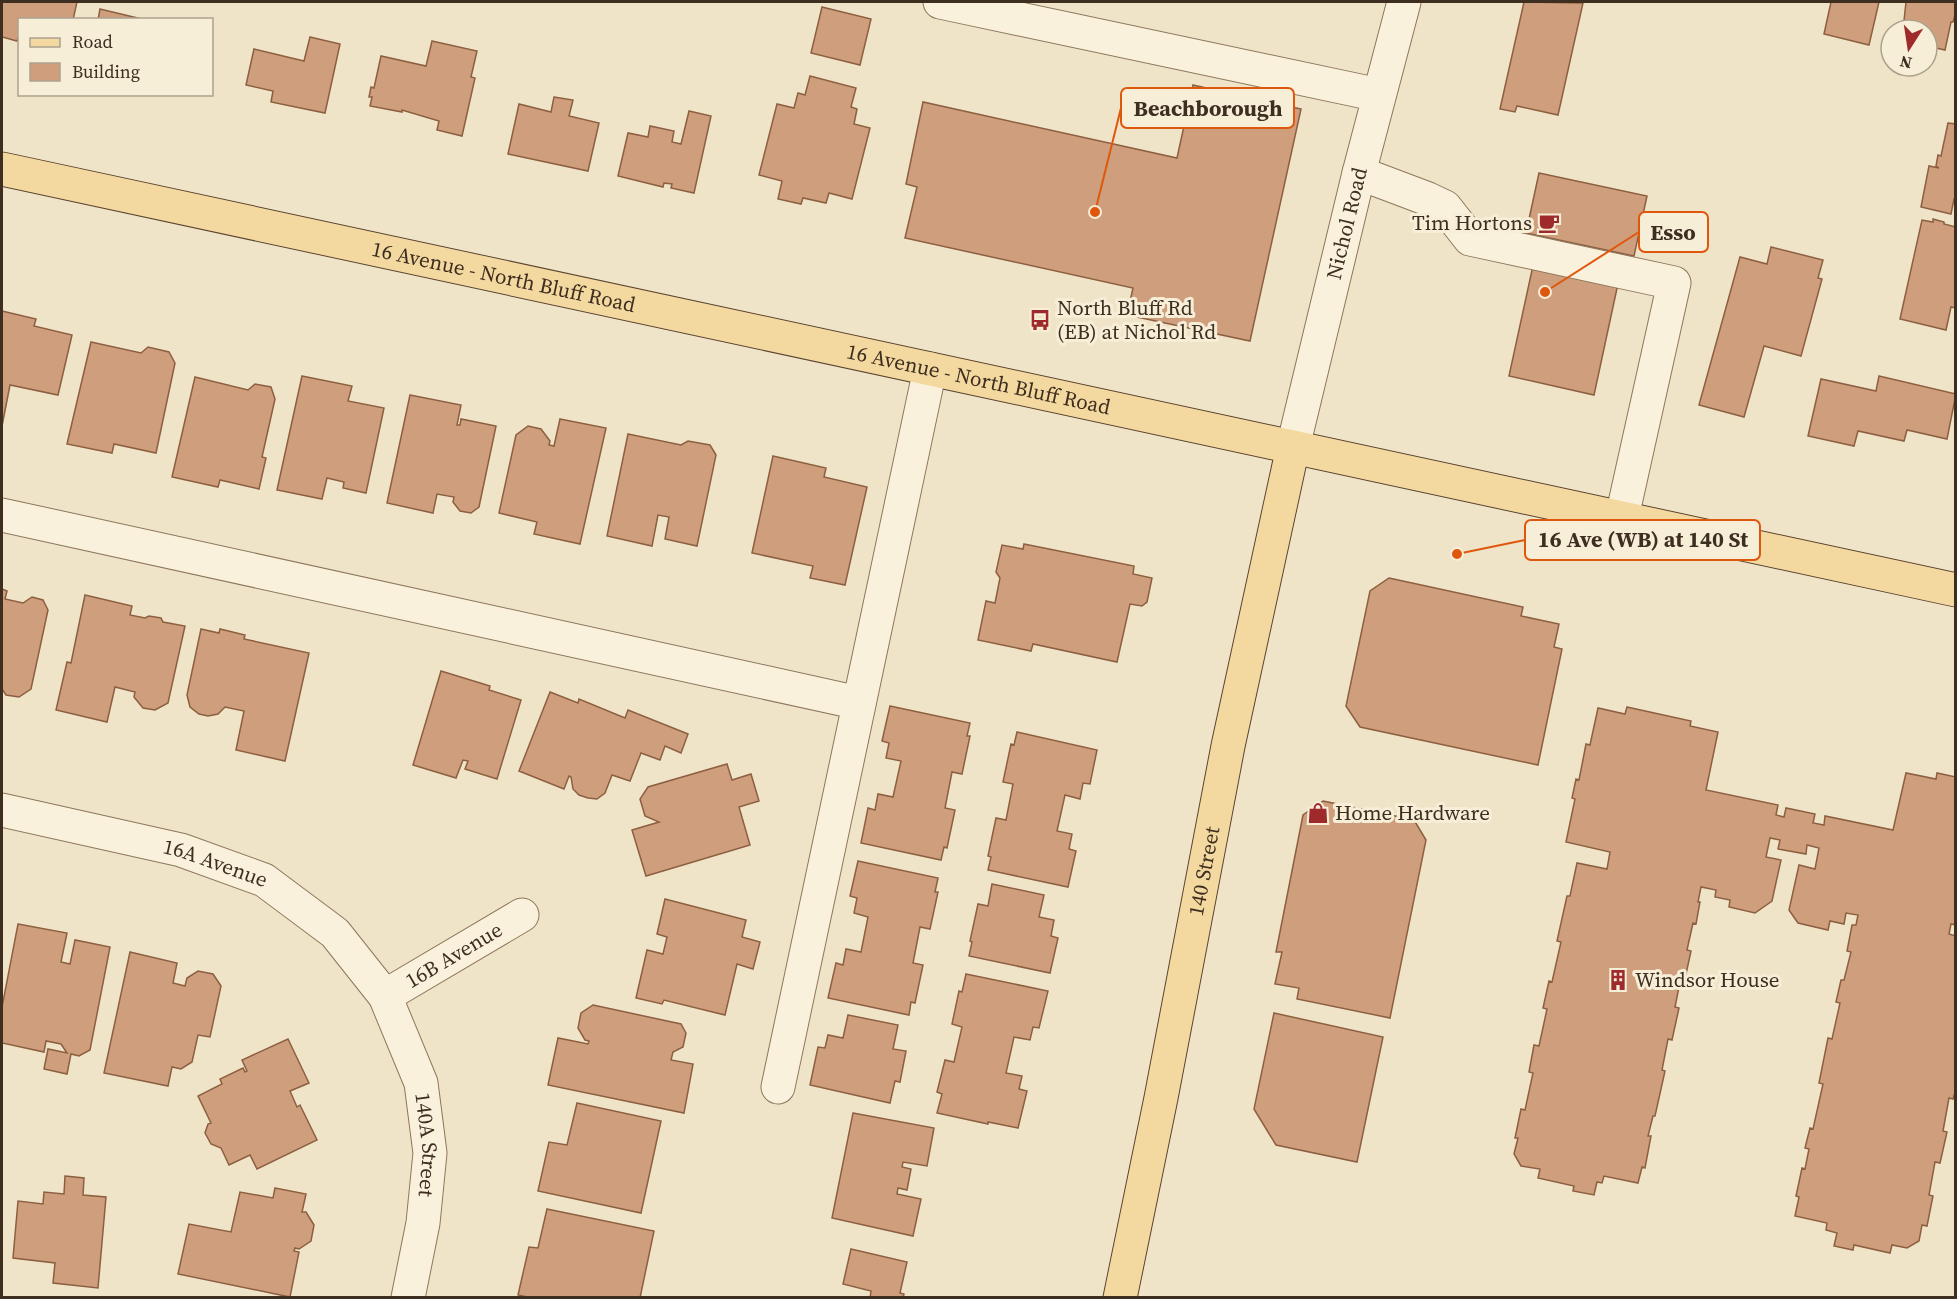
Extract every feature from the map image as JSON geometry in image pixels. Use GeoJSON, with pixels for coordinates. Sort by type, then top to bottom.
{"type":"FeatureCollection","features":[{"type":"Feature","properties":{"kind":"main road","name":"16 Avenue - North Bluff Road"},"geometry":{"type":"LineString","coordinates":[[2,169],[1956,590]]}},
{"type":"Feature","properties":{"kind":"main road","name":"140 Street"},"geometry":{"type":"LineString","coordinates":[[1120,1298],[1161,1098],[1232,724],[1293,447]]}},
{"type":"Feature","properties":{"kind":"street"},"geometry":{"type":"LineString","coordinates":[[940,2],[1379,95]]}},
{"type":"Feature","properties":{"kind":"street","name":"Nichol Road"},"geometry":{"type":"LineString","coordinates":[[1293,447],[1359,173],[1404,2]]}},
{"type":"Feature","properties":{"kind":"street"},"geometry":{"type":"LineString","coordinates":[[1359,173],[1445,207],[1470,239],[1674,283],[1622,517]]}},
{"type":"Feature","properties":{"kind":"street"},"geometry":{"type":"LineString","coordinates":[[778,1087],[930,369]]}},
{"type":"Feature","properties":{"kind":"street"},"geometry":{"type":"LineString","coordinates":[[2,514],[859,703]]}},
{"type":"Feature","properties":{"kind":"street","name":"16A Avenue"},"geometry":{"type":"LineString","coordinates":[[2,810],[181,850],[264,880],[335,933],[385,996]]}},
{"type":"Feature","properties":{"kind":"street","name":"16B Avenue"},"geometry":{"type":"LineString","coordinates":[[385,996],[522,915]]}},
{"type":"Feature","properties":{"kind":"street","name":"140A Street"},"geometry":{"type":"LineString","coordinates":[[385,996],[421,1083],[430,1153],[423,1223],[408,1298]]}},
{"type":"Feature","properties":{"kind":"building"},"geometry":{"type":"Polygon","coordinates":[[[2,2],[77,2],[73,18],[18,18],[17,41],[2,37],[2,2]]]}},
{"type":"Feature","properties":{"kind":"building"},"geometry":{"type":"Polygon","coordinates":[[[1524,2],[1583,3],[1558,115],[1517,106],[1515,112],[1500,109],[1524,2]]]}},
{"type":"Feature","properties":{"kind":"building"},"geometry":{"type":"Polygon","coordinates":[[[1831,2],[1879,2],[1869,45],[1824,34],[1831,2]]]}},
{"type":"Feature","properties":{"kind":"building"},"geometry":{"type":"Polygon","coordinates":[[[1906,2],[1956,2],[1956,11],[1953,22],[1951,22],[1945,50],[1939,49],[1939,18],[1904,18],[1906,2]]]}},
{"type":"Feature","properties":{"kind":"building"},"geometry":{"type":"Polygon","coordinates":[[[822,7],[871,19],[860,65],[811,53],[822,7]]]}},
{"type":"Feature","properties":{"kind":"building"},"geometry":{"type":"Polygon","coordinates":[[[100,9],[138,18],[98,18],[100,9]]]}},
{"type":"Feature","properties":{"kind":"building"},"geometry":{"type":"Polygon","coordinates":[[[310,37],[340,44],[325,113],[271,102],[273,91],[246,85],[254,49],[304,61],[310,37]]]}},
{"type":"Feature","properties":{"kind":"building"},"geometry":{"type":"Polygon","coordinates":[[[432,41],[477,51],[471,77],[475,78],[462,136],[437,130],[439,121],[402,110],[402,112],[370,106],[371,87],[374,88],[381,56],[426,66],[432,41]]]}},
{"type":"Feature","properties":{"kind":"building"},"geometry":{"type":"Polygon","coordinates":[[[810,76],[856,88],[851,107],[857,109],[854,124],[870,128],[852,199],[829,193],[826,203],[803,198],[801,204],[778,199],[782,181],[759,175],[777,104],[794,108],[798,93],[805,95],[810,76]]]}},
{"type":"Feature","properties":{"kind":"building"},"geometry":{"type":"Polygon","coordinates":[[[1193,85],[1301,109],[1250,341],[1127,315],[1133,288],[905,238],[917,187],[906,184],[923,102],[1177,158],[1193,85]]]}},
{"type":"Feature","properties":{"kind":"building"},"geometry":{"type":"Polygon","coordinates":[[[554,97],[573,100],[569,116],[599,123],[588,171],[508,154],[519,104],[551,112],[554,97]]]}},
{"type":"Feature","properties":{"kind":"building"},"geometry":{"type":"Polygon","coordinates":[[[689,111],[711,116],[694,193],[671,188],[672,184],[664,183],[663,187],[618,176],[628,133],[648,137],[650,126],[674,131],[672,142],[681,144],[689,111]]]}},
{"type":"Feature","properties":{"kind":"building"},"geometry":{"type":"Polygon","coordinates":[[[1948,123],[1956,124],[1956,199],[1954,199],[1951,214],[1921,207],[1929,166],[1939,168],[1936,166],[1938,155],[1941,156],[1948,123]]]}},
{"type":"Feature","properties":{"kind":"building"},"geometry":{"type":"Polygon","coordinates":[[[1539,173],[1647,196],[1634,256],[1526,233],[1539,173]]]}},
{"type":"Feature","properties":{"kind":"building"},"geometry":{"type":"Polygon","coordinates":[[[1933,219],[1956,227],[1956,308],[1951,307],[1946,330],[1900,319],[1922,220],[1933,222],[1933,219]]]}},
{"type":"Feature","properties":{"kind":"building"},"geometry":{"type":"Polygon","coordinates":[[[1771,247],[1823,260],[1818,278],[1822,279],[1801,356],[1764,346],[1744,417],[1699,405],[1740,257],[1767,264],[1771,247]]]}},
{"type":"Feature","properties":{"kind":"building"},"geometry":{"type":"Polygon","coordinates":[[[1534,261],[1619,279],[1594,395],[1509,376],[1534,261]]]}},
{"type":"Feature","properties":{"kind":"building"},"geometry":{"type":"Polygon","coordinates":[[[2,311],[36,319],[34,326],[72,335],[58,395],[10,385],[2,426],[2,311]]]}},
{"type":"Feature","properties":{"kind":"building"},"geometry":{"type":"Polygon","coordinates":[[[91,342],[141,353],[148,347],[169,352],[175,363],[156,453],[114,444],[112,453],[67,444],[91,342]]]}},
{"type":"Feature","properties":{"kind":"building"},"geometry":{"type":"Polygon","coordinates":[[[302,376],[352,386],[348,401],[384,408],[366,493],[343,488],[344,482],[327,478],[322,499],[277,490],[302,376]]]}},
{"type":"Feature","properties":{"kind":"building"},"geometry":{"type":"Polygon","coordinates":[[[1879,376],[1956,394],[1947,439],[1907,430],[1904,441],[1858,431],[1854,446],[1808,436],[1821,379],[1876,391],[1879,376]]]}},
{"type":"Feature","properties":{"kind":"building"},"geometry":{"type":"Polygon","coordinates":[[[195,377],[248,390],[255,384],[271,387],[275,399],[262,457],[266,458],[259,489],[220,480],[218,487],[172,477],[195,377]]]}},
{"type":"Feature","properties":{"kind":"building"},"geometry":{"type":"Polygon","coordinates":[[[410,395],[461,405],[457,425],[460,425],[461,419],[496,426],[479,507],[471,513],[460,511],[453,502],[454,497],[437,494],[433,513],[387,503],[410,395]]]}},
{"type":"Feature","properties":{"kind":"building"},"geometry":{"type":"Polygon","coordinates":[[[560,419],[606,428],[580,544],[534,534],[537,522],[499,513],[516,435],[528,426],[541,429],[550,441],[549,445],[554,446],[560,419]]]}},
{"type":"Feature","properties":{"kind":"building"},"geometry":{"type":"Polygon","coordinates":[[[628,434],[681,445],[688,441],[710,445],[716,455],[697,546],[665,539],[669,517],[658,515],[652,546],[607,536],[628,434]]]}},
{"type":"Feature","properties":{"kind":"building"},"geometry":{"type":"Polygon","coordinates":[[[773,456],[826,468],[824,477],[867,487],[845,585],[810,578],[813,566],[752,553],[773,456]]]}},
{"type":"Feature","properties":{"kind":"building"},"geometry":{"type":"Polygon","coordinates":[[[1024,544],[1134,566],[1133,574],[1152,578],[1147,602],[1142,606],[1130,604],[1117,662],[1033,644],[1031,651],[978,640],[986,601],[995,603],[1000,578],[996,572],[1002,545],[1023,549],[1024,544]]]}},
{"type":"Feature","properties":{"kind":"building"},"geometry":{"type":"Polygon","coordinates":[[[1389,578],[1523,607],[1521,616],[1559,624],[1554,647],[1562,649],[1538,765],[1360,727],[1346,706],[1370,591],[1389,578]]]}},
{"type":"Feature","properties":{"kind":"building"},"geometry":{"type":"Polygon","coordinates":[[[2,589],[7,591],[5,599],[23,603],[32,597],[43,600],[48,610],[31,689],[19,697],[6,695],[2,689],[2,589]]]}},
{"type":"Feature","properties":{"kind":"building"},"geometry":{"type":"Polygon","coordinates":[[[85,595],[132,606],[130,615],[161,618],[163,622],[185,626],[168,703],[155,710],[143,708],[134,697],[135,692],[115,687],[107,722],[56,710],[67,662],[71,663],[85,595]]]}},
{"type":"Feature","properties":{"kind":"building"},"geometry":{"type":"Polygon","coordinates":[[[201,629],[219,633],[220,629],[245,635],[244,639],[309,653],[285,761],[236,750],[244,711],[225,707],[218,714],[208,716],[199,714],[190,707],[187,695],[201,629]]]}},
{"type":"Feature","properties":{"kind":"building"},"geometry":{"type":"Polygon","coordinates":[[[441,671],[490,686],[489,690],[521,700],[497,779],[465,769],[468,761],[463,760],[456,778],[413,765],[441,671]]]}},
{"type":"Feature","properties":{"kind":"building"},"geometry":{"type":"Polygon","coordinates":[[[550,692],[578,703],[579,699],[625,718],[628,710],[688,734],[681,753],[665,746],[660,760],[641,753],[630,781],[612,775],[605,793],[597,799],[579,795],[573,789],[569,776],[564,789],[519,771],[550,692]]]}},
{"type":"Feature","properties":{"kind":"building"},"geometry":{"type":"Polygon","coordinates":[[[890,706],[970,723],[967,736],[970,736],[962,774],[952,772],[945,808],[955,810],[947,848],[944,847],[941,860],[861,843],[868,808],[875,810],[878,794],[893,797],[901,761],[886,758],[889,743],[882,741],[890,706]]]}},
{"type":"Feature","properties":{"kind":"building","name":"Windsor House"},"geometry":{"type":"Polygon","coordinates":[[[1627,707],[1691,721],[1690,726],[1718,732],[1706,790],[1778,805],[1776,815],[1784,817],[1786,808],[1815,814],[1813,823],[1824,825],[1825,816],[1893,830],[1906,773],[1936,779],[1937,773],[1956,777],[1956,925],[1951,924],[1949,934],[1956,936],[1956,1089],[1953,1099],[1949,1098],[1943,1131],[1947,1132],[1940,1163],[1935,1162],[1929,1195],[1933,1196],[1927,1226],[1922,1225],[1919,1241],[1907,1248],[1892,1245],[1890,1253],[1854,1245],[1853,1250],[1834,1246],[1837,1233],[1826,1230],[1827,1223],[1795,1216],[1799,1197],[1796,1196],[1809,1149],[1805,1148],[1810,1128],[1813,1129],[1823,1084],[1819,1083],[1828,1038],[1832,1039],[1840,1003],[1836,1002],[1851,952],[1847,951],[1852,925],[1856,925],[1858,915],[1846,913],[1844,924],[1830,921],[1828,930],[1798,923],[1789,910],[1799,865],[1815,869],[1819,848],[1807,845],[1806,854],[1778,849],[1780,840],[1770,838],[1766,857],[1781,860],[1772,901],[1755,913],[1729,907],[1730,900],[1715,897],[1716,890],[1701,887],[1696,924],[1693,923],[1687,950],[1691,951],[1683,988],[1679,987],[1675,1007],[1679,1008],[1672,1040],[1668,1039],[1662,1070],[1665,1071],[1648,1136],[1651,1136],[1645,1168],[1642,1167],[1638,1183],[1604,1176],[1602,1183],[1597,1182],[1594,1195],[1573,1191],[1574,1186],[1538,1178],[1540,1169],[1521,1166],[1514,1154],[1521,1109],[1525,1110],[1533,1073],[1529,1072],[1534,1045],[1539,1046],[1547,1009],[1543,1008],[1549,981],[1552,982],[1561,942],[1557,941],[1577,863],[1607,869],[1610,852],[1566,842],[1575,799],[1572,798],[1576,779],[1579,780],[1586,744],[1590,745],[1598,708],[1625,714],[1627,707]]]}},
{"type":"Feature","properties":{"kind":"building"},"geometry":{"type":"Polygon","coordinates":[[[1017,732],[1097,750],[1090,784],[1083,783],[1080,799],[1065,795],[1057,831],[1072,834],[1069,849],[1076,851],[1068,887],[988,870],[991,857],[988,856],[996,818],[1006,820],[1013,784],[1003,782],[1011,744],[1014,745],[1017,732]]]}},
{"type":"Feature","properties":{"kind":"building"},"geometry":{"type":"Polygon","coordinates":[[[727,764],[732,780],[751,774],[759,801],[739,807],[750,845],[646,876],[632,830],[659,822],[645,816],[640,799],[648,787],[727,764]]]}},
{"type":"Feature","properties":{"kind":"building"},"geometry":{"type":"Polygon","coordinates":[[[1323,801],[1414,820],[1426,840],[1390,1018],[1297,999],[1299,988],[1275,984],[1282,952],[1276,952],[1303,815],[1323,801]]]}},
{"type":"Feature","properties":{"kind":"building"},"geometry":{"type":"Polygon","coordinates":[[[858,861],[938,878],[935,892],[938,892],[930,929],[920,927],[913,963],[923,965],[915,1003],[911,1002],[909,1015],[828,998],[836,963],[843,965],[846,949],[861,952],[868,917],[854,913],[857,898],[850,896],[858,861]]]}},
{"type":"Feature","properties":{"kind":"building"},"geometry":{"type":"Polygon","coordinates":[[[992,884],[1044,895],[1039,917],[1054,920],[1051,936],[1058,938],[1050,973],[969,956],[978,904],[988,906],[992,884]]]}},
{"type":"Feature","properties":{"kind":"building"},"geometry":{"type":"Polygon","coordinates":[[[665,899],[746,920],[742,937],[760,942],[753,969],[737,964],[725,1015],[664,1000],[662,1004],[636,998],[647,950],[663,954],[667,937],[657,934],[665,899]]]}},
{"type":"Feature","properties":{"kind":"building"},"geometry":{"type":"Polygon","coordinates":[[[18,924],[67,933],[61,962],[70,964],[75,940],[110,947],[90,1050],[79,1056],[71,1054],[67,1074],[44,1069],[48,1049],[67,1053],[61,1044],[46,1041],[44,1052],[2,1043],[2,1007],[18,924]]]}},
{"type":"Feature","properties":{"kind":"building"},"geometry":{"type":"Polygon","coordinates":[[[130,952],[177,963],[173,983],[185,986],[187,978],[198,971],[213,974],[221,986],[210,1037],[198,1035],[192,1062],[181,1069],[172,1067],[168,1086],[104,1073],[130,952]]]}},
{"type":"Feature","properties":{"kind":"building"},"geometry":{"type":"Polygon","coordinates":[[[966,974],[1048,991],[1039,1028],[1033,1027],[1030,1040],[1014,1037],[1006,1073],[1022,1076],[1019,1089],[1027,1091],[1018,1128],[937,1113],[942,1094],[937,1092],[945,1060],[954,1062],[962,1027],[952,1024],[959,991],[962,992],[966,974]]]}},
{"type":"Feature","properties":{"kind":"building"},"geometry":{"type":"Polygon","coordinates":[[[593,1005],[681,1024],[686,1033],[683,1047],[673,1052],[671,1060],[693,1064],[684,1113],[548,1085],[558,1038],[588,1044],[589,1041],[585,1040],[578,1028],[581,1013],[593,1005]]]}},
{"type":"Feature","properties":{"kind":"building"},"geometry":{"type":"Polygon","coordinates":[[[1274,1013],[1383,1037],[1357,1162],[1276,1145],[1254,1109],[1274,1013]]]}},
{"type":"Feature","properties":{"kind":"building"},"geometry":{"type":"Polygon","coordinates":[[[848,1015],[898,1025],[893,1049],[906,1051],[900,1082],[895,1081],[890,1103],[810,1085],[818,1047],[825,1048],[828,1035],[843,1038],[848,1015]]]}},
{"type":"Feature","properties":{"kind":"building"},"geometry":{"type":"Polygon","coordinates":[[[288,1039],[309,1083],[290,1091],[297,1107],[300,1105],[317,1140],[257,1169],[250,1155],[229,1165],[221,1148],[211,1144],[205,1133],[208,1124],[211,1123],[198,1096],[222,1084],[220,1079],[243,1068],[245,1072],[247,1071],[242,1060],[288,1039]]]}},
{"type":"Feature","properties":{"kind":"building"},"geometry":{"type":"Polygon","coordinates":[[[577,1103],[661,1121],[641,1213],[538,1191],[549,1142],[567,1145],[577,1103]]]}},
{"type":"Feature","properties":{"kind":"building"},"geometry":{"type":"Polygon","coordinates":[[[853,1113],[934,1128],[927,1166],[903,1162],[902,1167],[911,1169],[907,1190],[898,1188],[897,1194],[921,1199],[913,1236],[832,1218],[853,1113]]]}},
{"type":"Feature","properties":{"kind":"building"},"geometry":{"type":"Polygon","coordinates":[[[65,1176],[84,1178],[83,1195],[106,1197],[98,1288],[53,1283],[55,1263],[13,1258],[18,1201],[43,1204],[44,1192],[64,1194],[65,1176]]]}},
{"type":"Feature","properties":{"kind":"building"},"geometry":{"type":"Polygon","coordinates":[[[275,1188],[306,1194],[302,1212],[306,1212],[314,1225],[311,1241],[299,1249],[295,1248],[294,1251],[299,1252],[290,1297],[178,1274],[189,1224],[231,1232],[240,1192],[273,1198],[275,1188]]]}},
{"type":"Feature","properties":{"kind":"building"},"geometry":{"type":"Polygon","coordinates":[[[547,1209],[654,1231],[640,1298],[532,1298],[518,1295],[529,1247],[538,1248],[547,1209]]]}},
{"type":"Feature","properties":{"kind":"building"},"geometry":{"type":"Polygon","coordinates":[[[851,1249],[907,1262],[900,1293],[904,1294],[903,1298],[870,1298],[871,1291],[843,1284],[851,1249]]]}},
{"type":"Feature","properties":{"kind":"place","name":"Beachborough"},"geometry":{"type":"Point","coordinates":[1095,212]}},
{"type":"Feature","properties":{"kind":"place","name":"Tim Hortons"},"geometry":{"type":"Point","coordinates":[1549,223]}},
{"type":"Feature","properties":{"kind":"place","name":"Esso"},"geometry":{"type":"Point","coordinates":[1545,292]}},
{"type":"Feature","properties":{"kind":"place","name":"North Bluff Rd (EB) at Nichol Rd"},"geometry":{"type":"Point","coordinates":[1040,320]}},
{"type":"Feature","properties":{"kind":"place","name":"16 Ave (WB) at 140 St"},"geometry":{"type":"Point","coordinates":[1457,554]}},
{"type":"Feature","properties":{"kind":"place","name":"Home Hardware"},"geometry":{"type":"Point","coordinates":[1318,813]}},
{"type":"Feature","properties":{"kind":"place","name":"Windsor House"},"geometry":{"type":"Point","coordinates":[1618,980]}}]}
